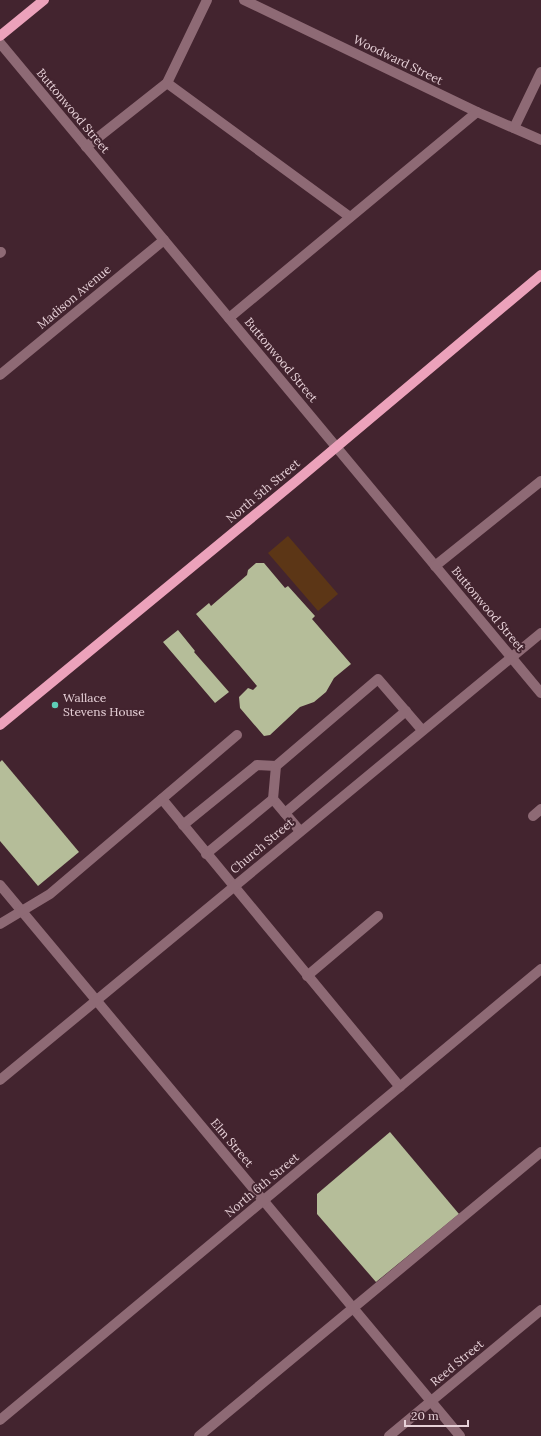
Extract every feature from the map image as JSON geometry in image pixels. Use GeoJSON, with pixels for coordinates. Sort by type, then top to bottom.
{"type":"FeatureCollection","features":[{"type":"Feature","properties":{"kind":"main road"},"geometry":{"type":"LineString","coordinates":[[0,36],[44,0]]}},
{"type":"Feature","properties":{"kind":"main road","name":"North 5th Street"},"geometry":{"type":"LineString","coordinates":[[0,725],[337,447],[541,275]]}},
{"type":"Feature","properties":{"kind":"street"},"geometry":{"type":"LineString","coordinates":[[86,147],[168,82],[207,0]]}},
{"type":"Feature","properties":{"kind":"street","name":"Woodward Street"},"geometry":{"type":"LineString","coordinates":[[244,0],[476,112],[541,140]]}},
{"type":"Feature","properties":{"kind":"street","name":"Buttonwood Street"},"geometry":{"type":"LineString","coordinates":[[0,43],[541,693]]}},
{"type":"Feature","properties":{"kind":"street"},"geometry":{"type":"LineString","coordinates":[[514,128],[541,72]]}},
{"type":"Feature","properties":{"kind":"street"},"geometry":{"type":"LineString","coordinates":[[168,82],[350,217]]}},
{"type":"Feature","properties":{"kind":"street"},"geometry":{"type":"LineString","coordinates":[[229,318],[476,112]]}},
{"type":"Feature","properties":{"kind":"street","name":"Madison Avenue"},"geometry":{"type":"LineString","coordinates":[[0,375],[164,240]]}},
{"type":"Feature","properties":{"kind":"street"},"geometry":{"type":"LineString","coordinates":[[435,566],[540,486]]}},
{"type":"Feature","properties":{"kind":"street","name":"Church Street"},"geometry":{"type":"LineString","coordinates":[[0,1080],[510,656],[541,632]]}},
{"type":"Feature","properties":{"kind":"street"},"geometry":{"type":"LineString","coordinates":[[183,825],[257,765],[276,766],[378,679],[422,730]]}},
{"type":"Feature","properties":{"kind":"street"},"geometry":{"type":"LineString","coordinates":[[285,813],[406,711]]}},
{"type":"Feature","properties":{"kind":"street"},"geometry":{"type":"LineString","coordinates":[[0,924],[50,894],[237,735]]}},
{"type":"Feature","properties":{"kind":"street"},"geometry":{"type":"LineString","coordinates":[[206,854],[273,799],[276,766]]}},
{"type":"Feature","properties":{"kind":"street"},"geometry":{"type":"LineString","coordinates":[[162,799],[233,887],[400,1087]]}},
{"type":"Feature","properties":{"kind":"street"},"geometry":{"type":"LineString","coordinates":[[273,799],[300,831]]}},
{"type":"Feature","properties":{"kind":"street"},"geometry":{"type":"LineString","coordinates":[[532,816],[541,809]]}},
{"type":"Feature","properties":{"kind":"street","name":"Elm Street"},"geometry":{"type":"LineString","coordinates":[[0,885],[460,1436]]}},
{"type":"Feature","properties":{"kind":"street"},"geometry":{"type":"LineString","coordinates":[[307,976],[378,916]]}},
{"type":"Feature","properties":{"kind":"street","name":"North 6th Street"},"geometry":{"type":"LineString","coordinates":[[0,1420],[541,970]]}},
{"type":"Feature","properties":{"kind":"street"},"geometry":{"type":"LineString","coordinates":[[205,1434],[353,1308],[541,1152]]}},
{"type":"Feature","properties":{"kind":"street","name":"Reed Street"},"geometry":{"type":"LineString","coordinates":[[389,1436],[541,1310]]}},
{"type":"Feature","properties":{"kind":"shaded area"},"geometry":{"type":"Polygon","coordinates":[[[288,536],[338,594],[318,611],[268,553],[288,536]]]}},
{"type":"Feature","properties":{"kind":"building"},"geometry":{"type":"Polygon","coordinates":[[[256,563],[264,563],[285,588],[288,586],[315,616],[312,619],[351,664],[334,678],[326,692],[314,702],[300,707],[270,735],[264,736],[240,708],[239,697],[248,688],[253,690],[257,686],[196,614],[209,603],[211,606],[247,575],[248,570],[256,563]]]}},
{"type":"Feature","properties":{"kind":"building"},"geometry":{"type":"Polygon","coordinates":[[[178,630],[195,651],[194,652],[229,692],[215,703],[163,642],[178,630]]]}},
{"type":"Feature","properties":{"kind":"building"},"geometry":{"type":"Polygon","coordinates":[[[2,760],[79,852],[38,886],[0,841],[0,762],[2,760]]]}},
{"type":"Feature","properties":{"kind":"building"},"geometry":{"type":"Polygon","coordinates":[[[390,1132],[459,1214],[376,1282],[317,1214],[317,1194],[390,1132]]]}},
{"type":"Feature","properties":{"kind":"place","name":"Wallace Stevens House"},"geometry":{"type":"Point","coordinates":[55,705]}}]}
